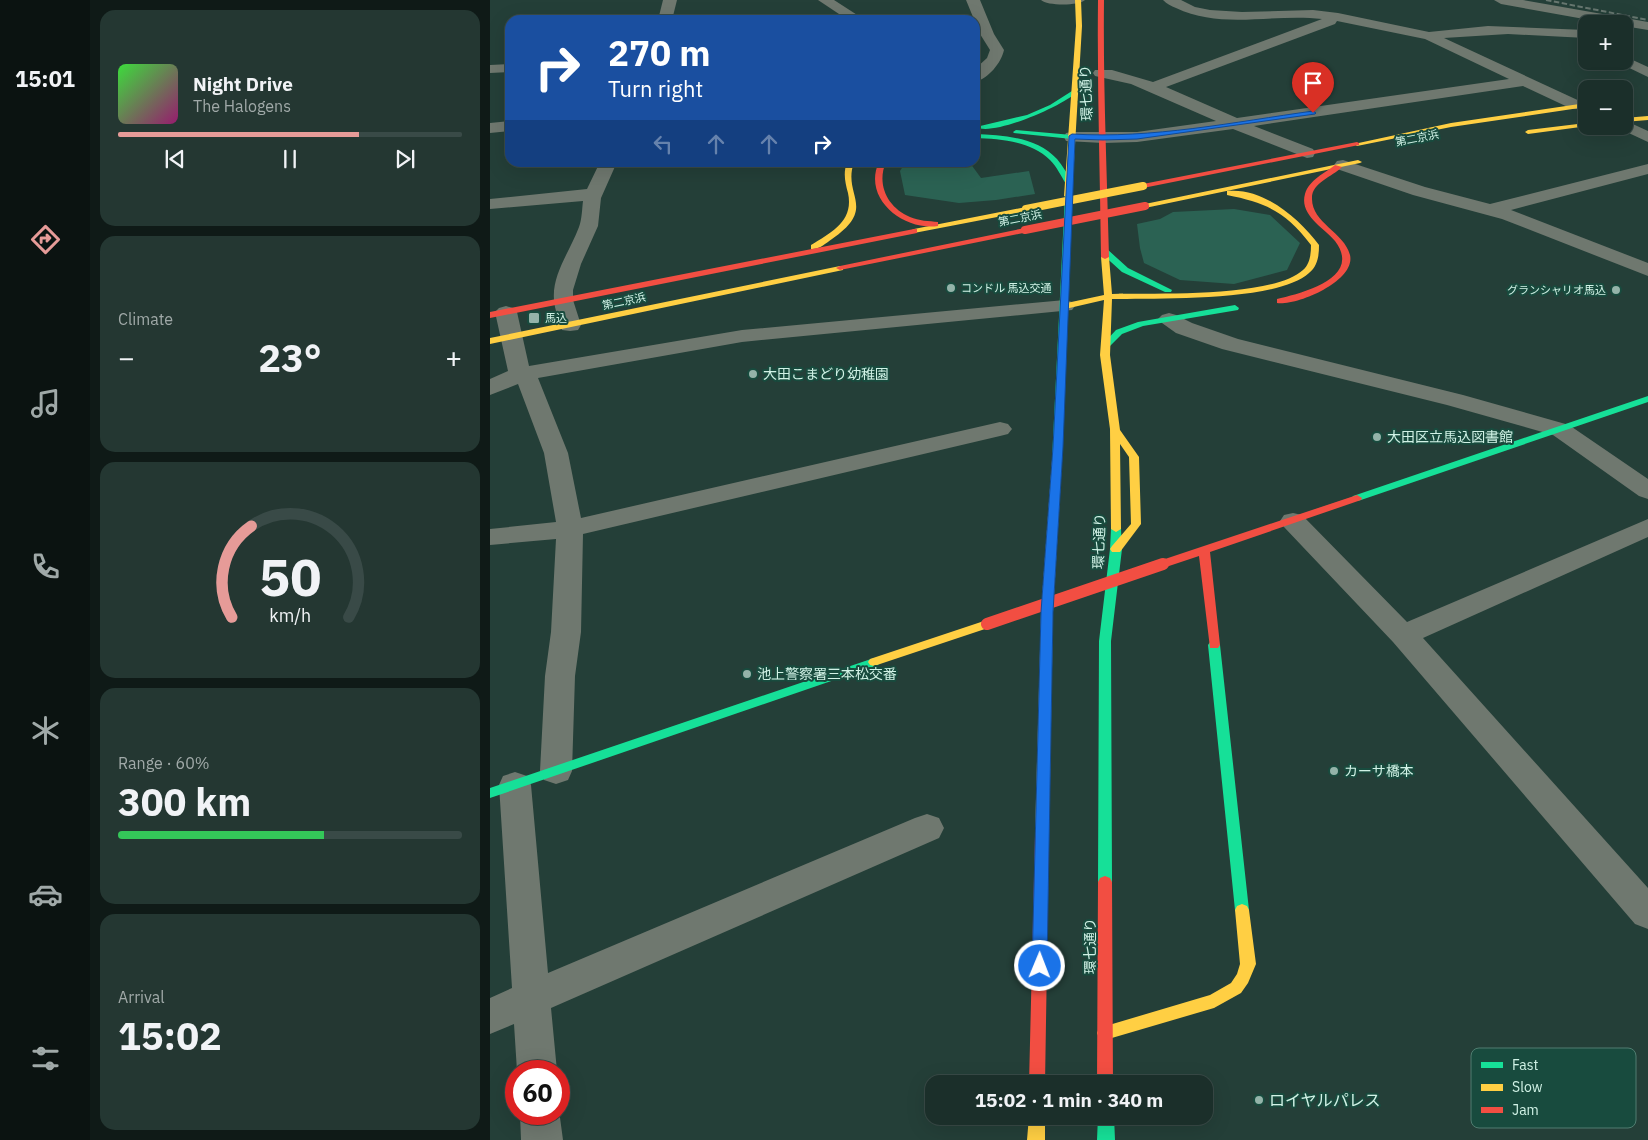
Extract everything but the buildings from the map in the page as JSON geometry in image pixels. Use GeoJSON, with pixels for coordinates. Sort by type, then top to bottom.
{"type":"FeatureCollection","features":[{"type":"Feature","properties":{"kind":"main road","name":"環七通り"},"geometry":{"type":"LineString","coordinates":[[1037,1075],[1047,612],[1058,447],[1069,182],[1079,26],[1078,0]]}},
{"type":"Feature","properties":{"kind":"main road","name":"環七通り"},"geometry":{"type":"LineString","coordinates":[[1101,0],[1100,73],[1103,138],[1104,252],[1108,297],[1112,311],[1105,355],[1115,429],[1116,549],[1105,641],[1104,1032],[1106,1075]]}},
{"type":"Feature","properties":{"kind":"main road"},"geometry":{"type":"LineString","coordinates":[[980,128],[1031,119],[1048,111],[1074,92]]}},
{"type":"Feature","properties":{"kind":"main road","name":"第二京浜"},"geometry":{"type":"LineString","coordinates":[[498,314],[1451,125],[1578,106]]}},
{"type":"Feature","properties":{"kind":"main road"},"geometry":{"type":"LineString","coordinates":[[1633,119],[1648,118]]}},
{"type":"Feature","properties":{"kind":"main road"},"geometry":{"type":"LineString","coordinates":[[1519,133],[1578,125]]}},
{"type":"Feature","properties":{"kind":"main road"},"geometry":{"type":"LineString","coordinates":[[980,129],[1072,136]]}},
{"type":"Feature","properties":{"kind":"main road"},"geometry":{"type":"LineString","coordinates":[[980,136],[1000,138],[1040,150],[1054,160],[1069,182]]}},
{"type":"Feature","properties":{"kind":"main road","name":"第二京浜"},"geometry":{"type":"LineString","coordinates":[[500,339],[1372,160]]}},
{"type":"Feature","properties":{"kind":"main road"},"geometry":{"type":"LineString","coordinates":[[1271,303],[1288,300],[1325,286],[1338,278],[1344,268],[1346,258],[1344,249],[1334,235],[1311,211],[1308,201],[1316,183],[1341,166]]}},
{"type":"Feature","properties":{"kind":"main road"},"geometry":{"type":"LineString","coordinates":[[809,251],[835,232],[853,212],[854,204],[846,177],[849,167]]}},
{"type":"Feature","properties":{"kind":"main road"},"geometry":{"type":"LineString","coordinates":[[880,167],[876,176],[878,187],[897,213],[907,219],[940,225]]}},
{"type":"Feature","properties":{"kind":"main road"},"geometry":{"type":"LineString","coordinates":[[1065,306],[1108,297],[1223,292],[1277,284],[1305,274],[1313,263],[1315,246],[1308,234],[1300,224],[1272,204],[1250,194],[1232,193],[1197,196]]}},
{"type":"Feature","properties":{"kind":"main road"},"geometry":{"type":"LineString","coordinates":[[1104,252],[1136,278],[1178,294]]}},
{"type":"Feature","properties":{"kind":"main road"},"geometry":{"type":"LineString","coordinates":[[1065,306],[1112,311]]}},
{"type":"Feature","properties":{"kind":"main road"},"geometry":{"type":"LineString","coordinates":[[1106,345],[1119,332],[1141,324],[1216,310],[1244,307]]}},
{"type":"Feature","properties":{"kind":"main road"},"geometry":{"type":"LineString","coordinates":[[1146,311],[1216,310]]}},
{"type":"Feature","properties":{"kind":"main road"},"geometry":{"type":"LineString","coordinates":[[503,789],[1648,399]]}},
{"type":"Feature","properties":{"kind":"main road"},"geometry":{"type":"LineString","coordinates":[[1115,429],[1134,457],[1136,516],[1136,524],[1116,549]]}},
{"type":"Feature","properties":{"kind":"main road"},"geometry":{"type":"LineString","coordinates":[[1044,485],[1058,447]]}},
{"type":"Feature","properties":{"kind":"main road"},"geometry":{"type":"LineString","coordinates":[[1104,1032],[1214,1001],[1236,988],[1243,978],[1248,964],[1204,550]]}},
{"type":"Feature","properties":{"kind":"main road"},"geometry":{"type":"LineString","coordinates":[[1037,587],[1047,612]]}},
{"type":"Feature","properties":{"kind":"main road"},"geometry":{"type":"LineString","coordinates":[[1036,1125],[1036,1140]]}},
{"type":"Feature","properties":{"kind":"main road"},"geometry":{"type":"LineString","coordinates":[[1106,1125],[1106,1140]]}},
{"type":"Feature","properties":{"kind":"street"},"geometry":{"type":"LineString","coordinates":[[666,15],[670,0]]}},
{"type":"Feature","properties":{"kind":"street"},"geometry":{"type":"LineString","coordinates":[[825,0],[850,15]]}},
{"type":"Feature","properties":{"kind":"street"},"geometry":{"type":"LineString","coordinates":[[973,0],[979,15]]}},
{"type":"Feature","properties":{"kind":"street"},"geometry":{"type":"LineString","coordinates":[[1048,0],[1078,0]]}},
{"type":"Feature","properties":{"kind":"street"},"geometry":{"type":"LineString","coordinates":[[1170,0],[1191,10],[1210,14],[1242,16],[1313,14],[1338,17],[1429,36],[1578,103]]}},
{"type":"Feature","properties":{"kind":"street"},"geometry":{"type":"LineString","coordinates":[[1270,15],[1305,0]]}},
{"type":"Feature","properties":{"kind":"street"},"geometry":{"type":"LineString","coordinates":[[1501,0],[1578,16]]}},
{"type":"Feature","properties":{"kind":"street"},"geometry":{"type":"LineString","coordinates":[[980,17],[987,34],[997,50],[994,60],[980,73]]}},
{"type":"Feature","properties":{"kind":"street"},"geometry":{"type":"LineString","coordinates":[[1153,87],[1338,17]]}},
{"type":"Feature","properties":{"kind":"street"},"geometry":{"type":"LineString","coordinates":[[1633,24],[1648,26]]}},
{"type":"Feature","properties":{"kind":"street"},"geometry":{"type":"LineString","coordinates":[[1429,36],[1452,32],[1510,29],[1578,33]]}},
{"type":"Feature","properties":{"kind":"street"},"geometry":{"type":"LineString","coordinates":[[1633,65],[1648,73]]}},
{"type":"Feature","properties":{"kind":"street"},"geometry":{"type":"LineString","coordinates":[[490,69],[505,68]]}},
{"type":"Feature","properties":{"kind":"street"},"geometry":{"type":"LineString","coordinates":[[1100,73],[1124,76],[1153,87],[1234,124],[1307,153]]}},
{"type":"Feature","properties":{"kind":"street"},"geometry":{"type":"LineString","coordinates":[[1072,136],[1103,138],[1137,137],[1392,102],[1527,81]]}},
{"type":"Feature","properties":{"kind":"street"},"geometry":{"type":"LineString","coordinates":[[490,128],[505,126]]}},
{"type":"Feature","properties":{"kind":"street"},"geometry":{"type":"LineString","coordinates":[[1633,130],[1648,137]]}},
{"type":"Feature","properties":{"kind":"street"},"geometry":{"type":"LineString","coordinates":[[1341,166],[1509,215],[1648,270]]}},
{"type":"Feature","properties":{"kind":"street"},"geometry":{"type":"LineString","coordinates":[[570,325],[562,300],[563,290],[571,264],[589,226],[594,194],[607,167]]}},
{"type":"Feature","properties":{"kind":"street"},"geometry":{"type":"LineString","coordinates":[[1489,210],[1648,169]]}},
{"type":"Feature","properties":{"kind":"street"},"geometry":{"type":"LineString","coordinates":[[490,204],[594,194]]}},
{"type":"Feature","properties":{"kind":"street"},"geometry":{"type":"LineString","coordinates":[[490,388],[520,374],[742,336],[1065,306]]}},
{"type":"Feature","properties":{"kind":"street"},"geometry":{"type":"LineString","coordinates":[[498,314],[500,339],[520,374],[528,380],[556,453],[570,528],[566,632],[560,676],[556,771]]}},
{"type":"Feature","properties":{"kind":"street"},"geometry":{"type":"LineString","coordinates":[[1169,319],[1184,328],[1230,344],[1455,400],[1560,430],[1648,491]]}},
{"type":"Feature","properties":{"kind":"street"},"geometry":{"type":"LineString","coordinates":[[490,537],[570,528],[1000,429]]}},
{"type":"Feature","properties":{"kind":"street"},"geometry":{"type":"LineString","coordinates":[[1293,521],[1403,635],[1648,913]]}},
{"type":"Feature","properties":{"kind":"street"},"geometry":{"type":"LineString","coordinates":[[1403,635],[1648,527]]}},
{"type":"Feature","properties":{"kind":"street"},"geometry":{"type":"LineString","coordinates":[[503,789],[531,998],[536,1060]]}},
{"type":"Feature","properties":{"kind":"street"},"geometry":{"type":"LineString","coordinates":[[490,1016],[927,828]]}},
{"type":"Feature","properties":{"kind":"street"},"geometry":{"type":"LineString","coordinates":[[541,1125],[542,1140]]}},
{"type":"Feature","properties":{"kind":"green space"},"geometry":{"type":"Polygon","coordinates":[[[902,167],[973,167],[981,178],[1029,171],[1035,194],[959,203],[905,195],[900,171],[902,167]]]}},
{"type":"Feature","properties":{"kind":"green space"},"geometry":{"type":"Polygon","coordinates":[[[1234,209],[1270,215],[1300,243],[1287,270],[1234,284],[1180,280],[1144,263],[1137,224],[1160,219],[1173,212],[1234,209]]]}},
{"type":"Feature","properties":{"kind":"railway"},"geometry":{"type":"LineString","coordinates":[[1546,0],[1648,20]]}},
{"type":"Feature","properties":{"kind":"traffic: fast"},"geometry":{"type":"LineString","coordinates":[[980,127],[1005,123],[1041,112],[1074,92]]}},
{"type":"Feature","properties":{"kind":"traffic: fast"},"geometry":{"type":"LineString","coordinates":[[1016,132],[1072,137]]}},
{"type":"Feature","properties":{"kind":"traffic: fast"},"geometry":{"type":"LineString","coordinates":[[980,136],[1017,141],[1037,148],[1053,159],[1069,182]]}},
{"type":"Feature","properties":{"kind":"traffic: fast"},"geometry":{"type":"LineString","coordinates":[[1057,460],[1068,196]]}},
{"type":"Feature","properties":{"kind":"traffic: fast"},"geometry":{"type":"LineString","coordinates":[[1104,251],[1125,270],[1168,290]]}},
{"type":"Feature","properties":{"kind":"traffic: fast"},"geometry":{"type":"LineString","coordinates":[[1106,345],[1119,332],[1141,324],[1235,308]]}},
{"type":"Feature","properties":{"kind":"traffic: fast"},"geometry":{"type":"LineString","coordinates":[[1357,498],[1648,399]]}},
{"type":"Feature","properties":{"kind":"traffic: fast"},"geometry":{"type":"LineString","coordinates":[[1105,882],[1105,641],[1116,549],[1116,529]]}},
{"type":"Feature","properties":{"kind":"traffic: fast"},"geometry":{"type":"LineString","coordinates":[[1214,645],[1242,910]]}},
{"type":"Feature","properties":{"kind":"traffic: fast"},"geometry":{"type":"LineString","coordinates":[[490,793],[874,662]]}},
{"type":"Feature","properties":{"kind":"traffic: fast"},"geometry":{"type":"LineString","coordinates":[[1106,1125],[1106,1140]]}},
{"type":"Feature","properties":{"kind":"traffic: slow"},"geometry":{"type":"LineString","coordinates":[[1068,196],[1079,26],[1078,0]]}},
{"type":"Feature","properties":{"kind":"traffic: slow"},"geometry":{"type":"LineString","coordinates":[[1357,144],[1451,125],[1578,106]]}},
{"type":"Feature","properties":{"kind":"traffic: slow"},"geometry":{"type":"LineString","coordinates":[[1633,119],[1648,118]]}},
{"type":"Feature","properties":{"kind":"traffic: slow"},"geometry":{"type":"LineString","coordinates":[[1528,132],[1578,126]]}},
{"type":"Feature","properties":{"kind":"traffic: slow"},"geometry":{"type":"LineString","coordinates":[[1145,206],[1358,162]]}},
{"type":"Feature","properties":{"kind":"traffic: slow"},"geometry":{"type":"LineString","coordinates":[[814,247],[838,231],[849,218],[853,202],[848,177],[849,167]]}},
{"type":"Feature","properties":{"kind":"traffic: slow"},"geometry":{"type":"LineString","coordinates":[[1026,209],[1143,186]]}},
{"type":"Feature","properties":{"kind":"traffic: slow"},"geometry":{"type":"LineString","coordinates":[[1065,306],[1110,297],[1240,292],[1288,282],[1305,273],[1310,267],[1315,253],[1315,245],[1307,234],[1289,216],[1268,203],[1256,198],[1230,193]]}},
{"type":"Feature","properties":{"kind":"traffic: slow"},"geometry":{"type":"LineString","coordinates":[[914,231],[1026,209]]}},
{"type":"Feature","properties":{"kind":"traffic: slow"},"geometry":{"type":"LineString","coordinates":[[1105,257],[1108,297],[1105,355],[1115,429],[1116,529]]}},
{"type":"Feature","properties":{"kind":"traffic: slow"},"geometry":{"type":"LineString","coordinates":[[490,341],[840,268]]}},
{"type":"Feature","properties":{"kind":"traffic: slow"},"geometry":{"type":"LineString","coordinates":[[1116,431],[1134,457],[1136,524],[1116,549]]}},
{"type":"Feature","properties":{"kind":"traffic: slow"},"geometry":{"type":"LineString","coordinates":[[1042,836],[1047,612],[1057,460]]}},
{"type":"Feature","properties":{"kind":"traffic: slow"},"geometry":{"type":"LineString","coordinates":[[874,662],[987,624]]}},
{"type":"Feature","properties":{"kind":"traffic: slow"},"geometry":{"type":"LineString","coordinates":[[1105,1033],[1214,1001],[1236,988],[1243,978],[1248,964],[1242,910]]}},
{"type":"Feature","properties":{"kind":"traffic: slow"},"geometry":{"type":"LineString","coordinates":[[1036,1140],[1037,1125]]}},
{"type":"Feature","properties":{"kind":"traffic: jam"},"geometry":{"type":"LineString","coordinates":[[1101,0],[1100,73],[1103,120],[1105,257]]}},
{"type":"Feature","properties":{"kind":"traffic: jam"},"geometry":{"type":"LineString","coordinates":[[1143,186],[1357,144]]}},
{"type":"Feature","properties":{"kind":"traffic: jam"},"geometry":{"type":"LineString","coordinates":[[880,167],[878,178],[879,187],[887,203],[900,215],[908,219],[935,224]]}},
{"type":"Feature","properties":{"kind":"traffic: jam"},"geometry":{"type":"LineString","coordinates":[[1280,301],[1303,295],[1329,284],[1339,276],[1345,267],[1346,256],[1340,243],[1312,213],[1308,200],[1314,185],[1338,167]]}},
{"type":"Feature","properties":{"kind":"traffic: jam"},"geometry":{"type":"LineString","coordinates":[[1025,230],[1145,206]]}},
{"type":"Feature","properties":{"kind":"traffic: jam"},"geometry":{"type":"LineString","coordinates":[[840,268],[1025,230]]}},
{"type":"Feature","properties":{"kind":"traffic: jam"},"geometry":{"type":"LineString","coordinates":[[490,315],[914,231]]}},
{"type":"Feature","properties":{"kind":"traffic: jam"},"geometry":{"type":"LineString","coordinates":[[1163,564],[1357,498]]}},
{"type":"Feature","properties":{"kind":"traffic: jam"},"geometry":{"type":"LineString","coordinates":[[1204,550],[1214,645]]}},
{"type":"Feature","properties":{"kind":"traffic: jam"},"geometry":{"type":"LineString","coordinates":[[987,624],[1163,564]]}},
{"type":"Feature","properties":{"kind":"traffic: jam"},"geometry":{"type":"LineString","coordinates":[[1037,1075],[1042,836]]}},
{"type":"Feature","properties":{"kind":"traffic: jam"},"geometry":{"type":"LineString","coordinates":[[1105,882],[1105,1075]]}},
{"type":"Feature","properties":{"kind":"place","name":"コンドル 馬込交通"},"geometry":{"type":"Point","coordinates":[951,288]}},
{"type":"Feature","properties":{"kind":"place","name":"グランシャリオ馬込"},"geometry":{"type":"Point","coordinates":[1616,290]}},
{"type":"Feature","properties":{"kind":"place","name":"馬込"},"geometry":{"type":"Point","coordinates":[534,318]}},
{"type":"Feature","properties":{"kind":"place","name":"大田こまどり幼稚園"},"geometry":{"type":"Point","coordinates":[753,374]}},
{"type":"Feature","properties":{"kind":"place","name":"大田区立馬込図書館"},"geometry":{"type":"Point","coordinates":[1377,437]}},
{"type":"Feature","properties":{"kind":"place","name":"池上警察署三本松交番"},"geometry":{"type":"Point","coordinates":[747,674]}},
{"type":"Feature","properties":{"kind":"place","name":"カーサ橋本"},"geometry":{"type":"Point","coordinates":[1334,771]}},
{"type":"Feature","properties":{"kind":"place","name":"ロイヤルパレス"},"geometry":{"type":"Point","coordinates":[1259,1100]}},
{"type":"Feature","properties":{"kind":"route"},"geometry":{"type":"LineString","coordinates":[[1040,966],[1047,612],[1058,447],[1072,136],[1103,138],[1137,137],[1313,113]]}}]}
